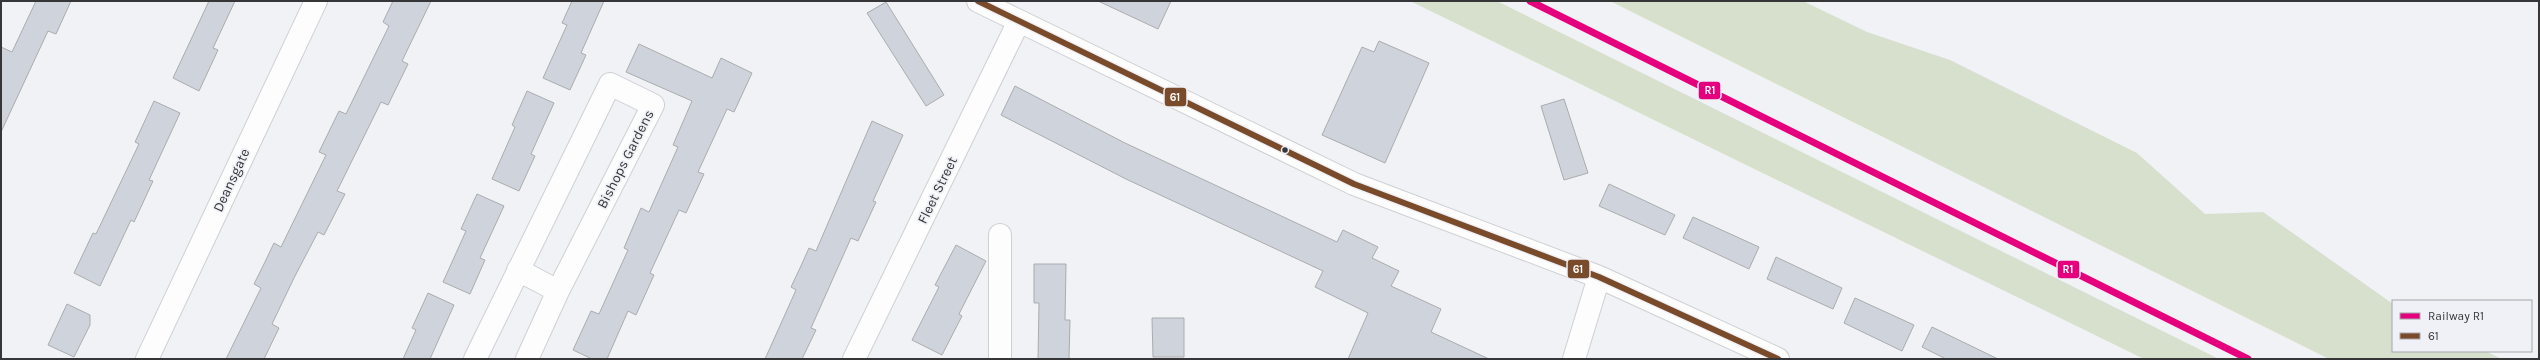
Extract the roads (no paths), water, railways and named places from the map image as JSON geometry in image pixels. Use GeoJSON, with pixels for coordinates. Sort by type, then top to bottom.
{"type":"FeatureCollection","features":[{"type":"Feature","properties":{"kind":"street","name":"Deansgate"},"geometry":{"type":"LineString","coordinates":[[147,359],[316,1]]}},
{"type":"Feature","properties":{"kind":"street"},"geometry":{"type":"LineString","coordinates":[[978,1],[1354,184],[1599,277],[1778,359]]}},
{"type":"Feature","properties":{"kind":"street","name":"Fleet Street"},"geometry":{"type":"LineString","coordinates":[[854,359],[1020,21]]}},
{"type":"Feature","properties":{"kind":"street","name":"Bishops Gardens"},"geometry":{"type":"LineString","coordinates":[[475,359],[610,84],[653,105],[558,291],[527,359]]}},
{"type":"Feature","properties":{"kind":"street"},"geometry":{"type":"LineString","coordinates":[[1000,235],[1000,359]]}},
{"type":"Feature","properties":{"kind":"street"},"geometry":{"type":"LineString","coordinates":[[518,270],[558,291]]}},
{"type":"Feature","properties":{"kind":"street"},"geometry":{"type":"LineString","coordinates":[[1574,359],[1599,277]]}},
{"type":"Feature","properties":{"kind":"rail line","name":"R1"},"geometry":{"type":"LineString","coordinates":[[1530,1],[2248,359]]}}]}
